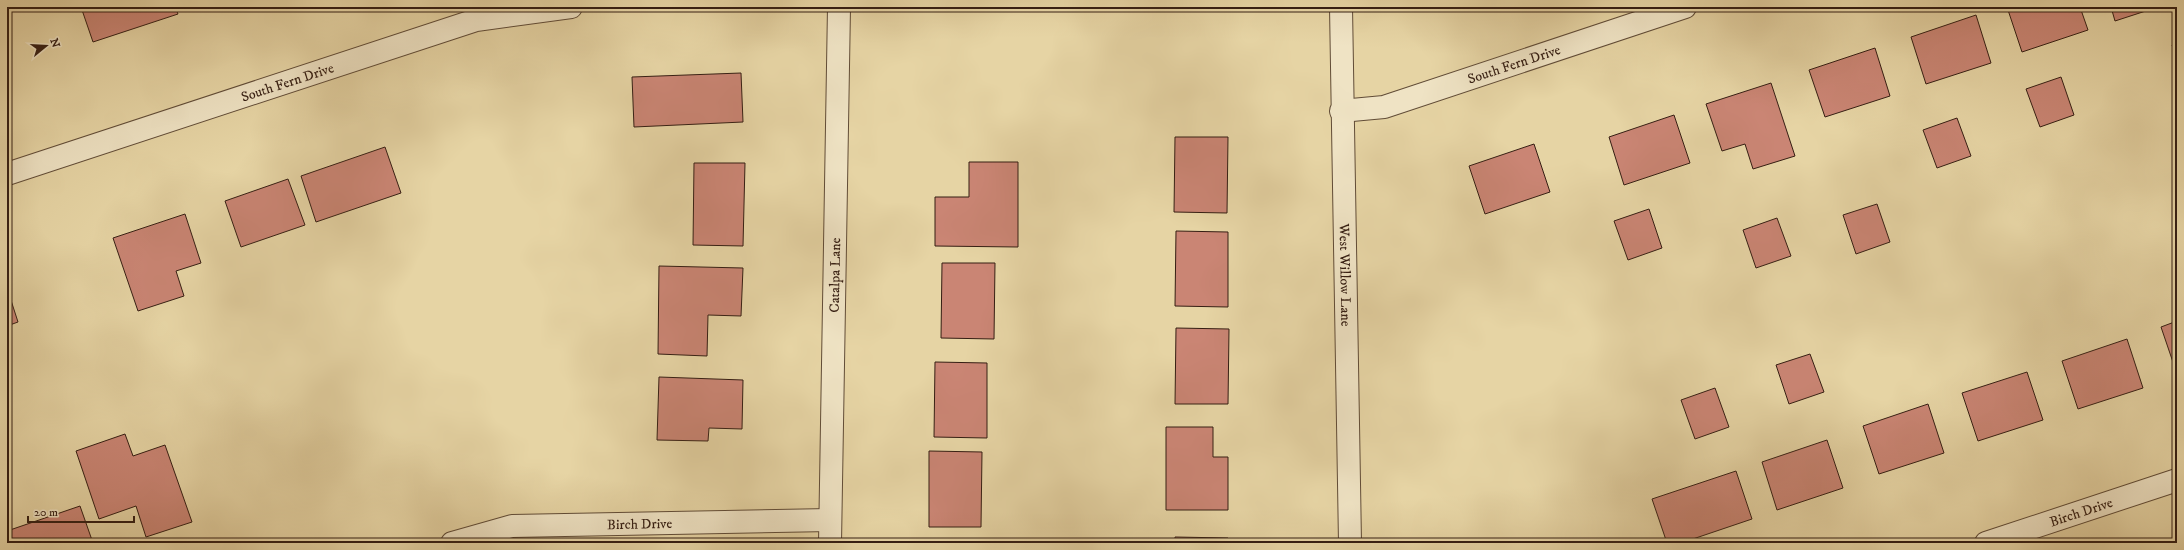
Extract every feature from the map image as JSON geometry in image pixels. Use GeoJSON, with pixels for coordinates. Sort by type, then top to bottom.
{"type":"FeatureCollection","features":[{"type":"Feature","properties":{"kind":"street","name":"South Fern Drive"},"geometry":{"type":"LineString","coordinates":[[7,174],[476,20],[571,7]]}},
{"type":"Feature","properties":{"kind":"street","name":"Catalpa Lane"},"geometry":{"type":"LineString","coordinates":[[830,543],[839,7]]}},
{"type":"Feature","properties":{"kind":"street","name":"West Willow Lane"},"geometry":{"type":"LineString","coordinates":[[1341,7],[1341,111],[1350,543]]}},
{"type":"Feature","properties":{"kind":"street","name":"South Fern Drive"},"geometry":{"type":"LineString","coordinates":[[1341,111],[1384,107],[1685,7]]}},
{"type":"Feature","properties":{"kind":"street","name":"Birch Drive"},"geometry":{"type":"LineString","coordinates":[[1986,543],[2177,480]]}},
{"type":"Feature","properties":{"kind":"street","name":"Birch Drive"},"geometry":{"type":"LineString","coordinates":[[452,543],[512,526],[830,520]]}},
{"type":"Feature","properties":{"kind":"building"},"geometry":{"type":"Polygon","coordinates":[[[81,7],[175,7],[178,14],[93,42],[81,7]]]}},
{"type":"Feature","properties":{"kind":"building"},"geometry":{"type":"Polygon","coordinates":[[[2007,7],[2080,7],[2088,30],[2022,52],[2007,7]]]}},
{"type":"Feature","properties":{"kind":"building"},"geometry":{"type":"Polygon","coordinates":[[[2111,7],[2158,7],[2115,21],[2111,7]]]}},
{"type":"Feature","properties":{"kind":"building"},"geometry":{"type":"Polygon","coordinates":[[[1976,15],[1991,63],[1926,84],[1911,37],[1976,15]]]}},
{"type":"Feature","properties":{"kind":"building"},"geometry":{"type":"Polygon","coordinates":[[[2177,44],[2177,59],[2172,45],[2177,44]]]}},
{"type":"Feature","properties":{"kind":"building"},"geometry":{"type":"Polygon","coordinates":[[[1875,48],[1890,96],[1825,117],[1809,70],[1875,48]]]}},
{"type":"Feature","properties":{"kind":"building"},"geometry":{"type":"Polygon","coordinates":[[[741,73],[743,122],[634,127],[632,77],[741,73]]]}},
{"type":"Feature","properties":{"kind":"building"},"geometry":{"type":"Polygon","coordinates":[[[2061,77],[2074,115],[2040,127],[2026,89],[2061,77]]]}},
{"type":"Feature","properties":{"kind":"building"},"geometry":{"type":"Polygon","coordinates":[[[1771,83],[1795,156],[1753,169],[1745,144],[1722,151],[1706,104],[1771,83]]]}},
{"type":"Feature","properties":{"kind":"building"},"geometry":{"type":"Polygon","coordinates":[[[1674,115],[1690,163],[1624,185],[1609,137],[1674,115]]]}},
{"type":"Feature","properties":{"kind":"building"},"geometry":{"type":"Polygon","coordinates":[[[1957,118],[1971,156],[1937,168],[1923,130],[1957,118]]]}},
{"type":"Feature","properties":{"kind":"building"},"geometry":{"type":"Polygon","coordinates":[[[1175,137],[1228,137],[1227,213],[1174,212],[1175,137]]]}},
{"type":"Feature","properties":{"kind":"building"},"geometry":{"type":"Polygon","coordinates":[[[1534,144],[1550,192],[1485,214],[1469,166],[1534,144]]]}},
{"type":"Feature","properties":{"kind":"building"},"geometry":{"type":"Polygon","coordinates":[[[385,147],[401,193],[316,222],[301,176],[385,147]]]}},
{"type":"Feature","properties":{"kind":"building"},"geometry":{"type":"Polygon","coordinates":[[[969,162],[1018,162],[1018,247],[935,246],[935,197],[969,197],[969,162]]]}},
{"type":"Feature","properties":{"kind":"building"},"geometry":{"type":"Polygon","coordinates":[[[694,163],[745,163],[743,246],[693,245],[694,163]]]}},
{"type":"Feature","properties":{"kind":"building"},"geometry":{"type":"Polygon","coordinates":[[[288,179],[305,225],[241,247],[225,201],[288,179]]]}},
{"type":"Feature","properties":{"kind":"building"},"geometry":{"type":"Polygon","coordinates":[[[1877,204],[1890,242],[1856,254],[1843,215],[1877,204]]]}},
{"type":"Feature","properties":{"kind":"building"},"geometry":{"type":"Polygon","coordinates":[[[1649,209],[1662,248],[1628,260],[1614,221],[1649,209]]]}},
{"type":"Feature","properties":{"kind":"building"},"geometry":{"type":"Polygon","coordinates":[[[185,214],[201,263],[176,271],[184,296],[138,311],[113,238],[185,214]]]}},
{"type":"Feature","properties":{"kind":"building"},"geometry":{"type":"Polygon","coordinates":[[[1777,218],[1791,256],[1756,268],[1743,230],[1777,218]]]}},
{"type":"Feature","properties":{"kind":"building"},"geometry":{"type":"Polygon","coordinates":[[[1176,231],[1228,232],[1228,307],[1175,306],[1176,231]]]}},
{"type":"Feature","properties":{"kind":"building"},"geometry":{"type":"Polygon","coordinates":[[[942,263],[995,263],[994,339],[941,338],[942,263]]]}},
{"type":"Feature","properties":{"kind":"building"},"geometry":{"type":"Polygon","coordinates":[[[659,266],[743,268],[741,316],[708,315],[707,356],[658,354],[659,266]]]}},
{"type":"Feature","properties":{"kind":"building"},"geometry":{"type":"Polygon","coordinates":[[[7,288],[18,322],[7,326],[7,288]]]}},
{"type":"Feature","properties":{"kind":"building"},"geometry":{"type":"Polygon","coordinates":[[[2177,321],[2177,374],[2161,327],[2177,321]]]}},
{"type":"Feature","properties":{"kind":"building"},"geometry":{"type":"Polygon","coordinates":[[[1176,328],[1229,329],[1228,404],[1175,404],[1176,328]]]}},
{"type":"Feature","properties":{"kind":"building"},"geometry":{"type":"Polygon","coordinates":[[[2127,339],[2143,388],[2078,409],[2062,361],[2127,339]]]}},
{"type":"Feature","properties":{"kind":"building"},"geometry":{"type":"Polygon","coordinates":[[[1810,354],[1824,392],[1789,404],[1776,365],[1810,354]]]}},
{"type":"Feature","properties":{"kind":"building"},"geometry":{"type":"Polygon","coordinates":[[[935,362],[987,363],[987,438],[934,437],[935,362]]]}},
{"type":"Feature","properties":{"kind":"building"},"geometry":{"type":"Polygon","coordinates":[[[2027,372],[2043,420],[1978,441],[1962,393],[2027,372]]]}},
{"type":"Feature","properties":{"kind":"building"},"geometry":{"type":"Polygon","coordinates":[[[659,377],[743,380],[742,429],[709,428],[708,441],[657,440],[659,377]]]}},
{"type":"Feature","properties":{"kind":"building"},"geometry":{"type":"Polygon","coordinates":[[[1715,388],[1729,427],[1695,439],[1681,400],[1715,388]]]}},
{"type":"Feature","properties":{"kind":"building"},"geometry":{"type":"Polygon","coordinates":[[[1928,404],[1944,453],[1879,474],[1863,426],[1928,404]]]}},
{"type":"Feature","properties":{"kind":"building"},"geometry":{"type":"Polygon","coordinates":[[[1166,427],[1213,427],[1213,457],[1228,457],[1228,510],[1166,510],[1166,427]]]}},
{"type":"Feature","properties":{"kind":"building"},"geometry":{"type":"Polygon","coordinates":[[[125,434],[133,456],[165,445],[192,522],[146,537],[136,506],[99,519],[76,451],[125,434]]]}},
{"type":"Feature","properties":{"kind":"building"},"geometry":{"type":"Polygon","coordinates":[[[1827,440],[1843,488],[1777,510],[1762,462],[1827,440]]]}},
{"type":"Feature","properties":{"kind":"building"},"geometry":{"type":"Polygon","coordinates":[[[929,451],[982,452],[981,527],[929,527],[929,451]]]}},
{"type":"Feature","properties":{"kind":"building"},"geometry":{"type":"Polygon","coordinates":[[[1736,471],[1752,519],[1681,543],[1667,543],[1652,499],[1736,471]]]}},
{"type":"Feature","properties":{"kind":"building"},"geometry":{"type":"Polygon","coordinates":[[[80,506],[93,543],[7,543],[7,531],[80,506]]]}},
{"type":"Feature","properties":{"kind":"building"},"geometry":{"type":"Polygon","coordinates":[[[1175,537],[1228,538],[1228,543],[1175,543],[1175,537]]]}}]}
